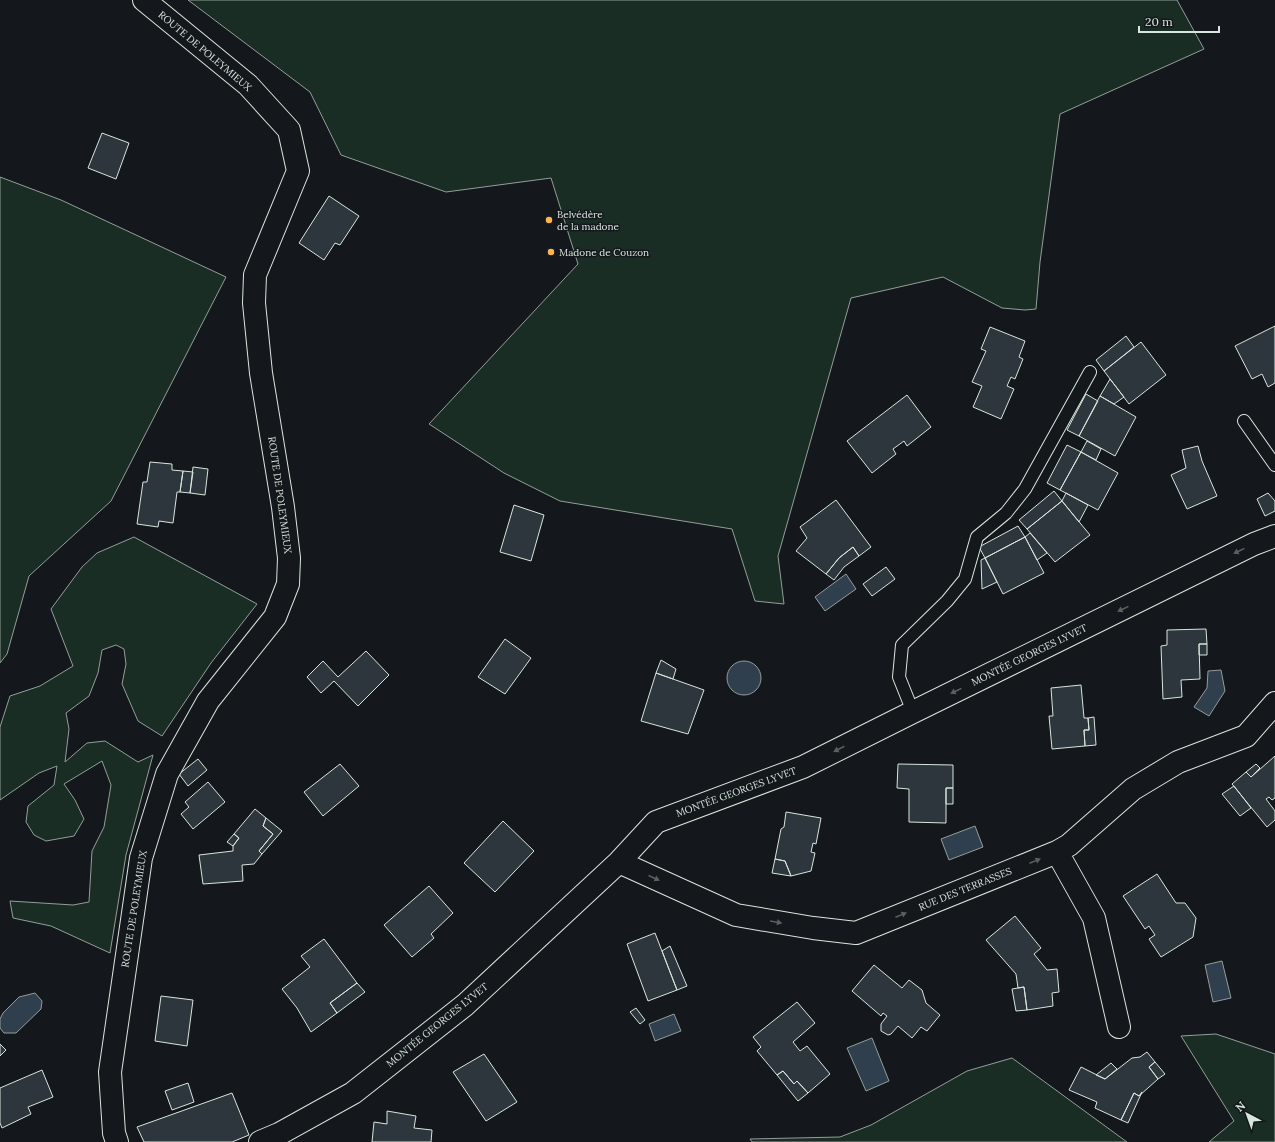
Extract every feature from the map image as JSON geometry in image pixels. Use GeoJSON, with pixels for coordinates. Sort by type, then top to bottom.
{"type":"FeatureCollection","features":[{"type":"Feature","properties":{"kind":"street","name":"ROUTE DE POLEYMIEUX"},"geometry":{"type":"LineString","coordinates":[[117,1142],[114,1134],[110,1072],[141,858],[167,774],[208,701],[275,617],[288,584],[289,558],[283,507],[261,373],[254,303],[255,275],[298,171],[289,130],[248,85],[144,0]]}},
{"type":"Feature","properties":{"kind":"street","name":"MONTÉE GEORGES LYVET"},"geometry":{"type":"LineString","coordinates":[[260,1142],[279,1134],[353,1093],[465,1005],[619,862],[656,822],[803,767],[1246,548],[1275,536]]}},
{"type":"Feature","properties":{"kind":"street","name":"RUE DES TERRASSES"},"geometry":{"type":"LineString","coordinates":[[619,862],[736,915],[813,928],[856,933],[1057,852],[1069,845],[1134,790],[1178,762],[1246,736],[1275,703]]}},
{"type":"Feature","properties":{"kind":"street"},"geometry":{"type":"LineString","coordinates":[[1057,852],[1094,918],[1119,1027]]}},
{"type":"Feature","properties":{"kind":"lane"},"geometry":{"type":"LineString","coordinates":[[913,712],[899,677],[902,645],[947,601],[965,579],[977,537],[1006,512],[1026,489],[1090,372]]}},
{"type":"Feature","properties":{"kind":"lane"},"geometry":{"type":"LineString","coordinates":[[1244,421],[1275,465]]}},
{"type":"Feature","properties":{"kind":"green space"},"geometry":{"type":"Polygon","coordinates":[[[188,0],[1177,0],[1204,49],[1060,114],[1040,262],[1036,309],[1025,310],[1002,308],[943,277],[851,298],[778,556],[784,604],[755,601],[732,529],[560,501],[504,473],[429,424],[578,264],[551,178],[446,192],[341,155],[310,92],[188,0]]]}},
{"type":"Feature","properties":{"kind":"green space"},"geometry":{"type":"Polygon","coordinates":[[[0,177],[61,200],[226,277],[111,501],[29,576],[7,654],[0,663],[0,177]]]}},
{"type":"Feature","properties":{"kind":"green space"},"geometry":{"type":"Polygon","coordinates":[[[134,537],[257,604],[211,663],[162,736],[138,721],[122,684],[126,664],[124,649],[116,645],[102,650],[98,673],[89,696],[66,713],[69,729],[65,762],[87,743],[105,741],[138,762],[153,755],[126,855],[110,953],[51,926],[13,918],[10,901],[73,905],[89,902],[92,851],[104,827],[111,785],[102,761],[64,784],[75,800],[84,819],[74,836],[46,841],[34,835],[26,822],[28,806],[54,785],[57,766],[39,773],[0,800],[0,727],[10,696],[40,686],[73,666],[51,609],[82,567],[97,553],[134,537]]]}},
{"type":"Feature","properties":{"kind":"green space"},"geometry":{"type":"Polygon","coordinates":[[[1216,1034],[1275,1054],[1275,1142],[1209,1142],[1234,1121],[1181,1036],[1216,1034]]]}},
{"type":"Feature","properties":{"kind":"green space"},"geometry":{"type":"Polygon","coordinates":[[[1012,1058],[1127,1142],[752,1142],[750,1139],[840,1137],[871,1125],[967,1071],[1012,1058]]]}},
{"type":"Feature","properties":{"kind":"water"},"geometry":{"type":"Polygon","coordinates":[[[846,574],[856,589],[825,611],[815,597],[846,574]]]}},
{"type":"Feature","properties":{"kind":"water"},"geometry":{"type":"Polygon","coordinates":[[[741,661],[747,661],[756,666],[760,672],[760,684],[756,690],[747,695],[741,695],[732,690],[727,681],[727,675],[732,666],[741,661]]]}},
{"type":"Feature","properties":{"kind":"water"},"geometry":{"type":"Polygon","coordinates":[[[1221,670],[1225,691],[1209,716],[1194,707],[1207,688],[1208,671],[1221,670]]]}},
{"type":"Feature","properties":{"kind":"water"},"geometry":{"type":"Polygon","coordinates":[[[975,826],[983,847],[949,860],[941,839],[975,826]]]}},
{"type":"Feature","properties":{"kind":"water"},"geometry":{"type":"Polygon","coordinates":[[[1222,961],[1231,998],[1213,1002],[1205,965],[1222,961]]]}},
{"type":"Feature","properties":{"kind":"water"},"geometry":{"type":"Polygon","coordinates":[[[35,993],[42,1001],[41,1009],[16,1033],[4,1033],[0,1028],[0,1019],[3,1013],[19,997],[35,993]]]}},
{"type":"Feature","properties":{"kind":"water"},"geometry":{"type":"Polygon","coordinates":[[[674,1014],[681,1031],[655,1041],[649,1024],[674,1014]]]}},
{"type":"Feature","properties":{"kind":"water"},"geometry":{"type":"Polygon","coordinates":[[[872,1038],[889,1081],[866,1091],[847,1048],[872,1038]]]}},
{"type":"Feature","properties":{"kind":"building"},"geometry":{"type":"Polygon","coordinates":[[[102,133],[129,143],[116,179],[88,168],[102,133]]]}},
{"type":"Feature","properties":{"kind":"building"},"geometry":{"type":"Polygon","coordinates":[[[329,196],[359,216],[340,245],[335,243],[324,260],[299,243],[329,196]]]}},
{"type":"Feature","properties":{"kind":"building"},"geometry":{"type":"Polygon","coordinates":[[[1275,326],[1275,383],[1268,387],[1262,374],[1252,379],[1235,346],[1275,326]]]}},
{"type":"Feature","properties":{"kind":"building"},"geometry":{"type":"Polygon","coordinates":[[[990,327],[1025,341],[1019,357],[1023,359],[1015,379],[1011,377],[1007,386],[1014,389],[1001,419],[973,407],[982,386],[972,382],[986,351],[981,349],[990,327]]]}},
{"type":"Feature","properties":{"kind":"building"},"geometry":{"type":"Polygon","coordinates":[[[1126,336],[1134,347],[1104,371],[1096,360],[1126,336]]]}},
{"type":"Feature","properties":{"kind":"building"},"geometry":{"type":"Polygon","coordinates":[[[1141,342],[1166,375],[1129,404],[1104,371],[1141,342]]]}},
{"type":"Feature","properties":{"kind":"building"},"geometry":{"type":"Polygon","coordinates":[[[1110,379],[1124,397],[1114,404],[1100,396],[1110,379]]]}},
{"type":"Feature","properties":{"kind":"building"},"geometry":{"type":"Polygon","coordinates":[[[1086,394],[1098,401],[1079,436],[1067,430],[1086,394]]]}},
{"type":"Feature","properties":{"kind":"building"},"geometry":{"type":"Polygon","coordinates":[[[907,395],[931,427],[907,446],[904,441],[893,449],[896,454],[872,473],[847,441],[907,395]]]}},
{"type":"Feature","properties":{"kind":"building"},"geometry":{"type":"Polygon","coordinates":[[[1100,396],[1136,417],[1115,456],[1079,436],[1100,396]]]}},
{"type":"Feature","properties":{"kind":"building"},"geometry":{"type":"Polygon","coordinates":[[[1087,441],[1101,449],[1096,460],[1081,452],[1087,441]]]}},
{"type":"Feature","properties":{"kind":"building"},"geometry":{"type":"Polygon","coordinates":[[[1067,445],[1081,452],[1060,490],[1047,483],[1067,445]]]}},
{"type":"Feature","properties":{"kind":"building"},"geometry":{"type":"Polygon","coordinates":[[[1198,446],[1202,461],[1217,496],[1187,509],[1171,475],[1186,468],[1182,450],[1198,446]]]}},
{"type":"Feature","properties":{"kind":"building"},"geometry":{"type":"Polygon","coordinates":[[[1081,452],[1118,473],[1098,510],[1060,490],[1081,452]]]}},
{"type":"Feature","properties":{"kind":"building"},"geometry":{"type":"Polygon","coordinates":[[[150,462],[172,464],[172,470],[183,471],[180,492],[177,492],[173,523],[159,521],[158,527],[137,524],[143,482],[147,482],[150,462]]]}},
{"type":"Feature","properties":{"kind":"building"},"geometry":{"type":"Polygon","coordinates":[[[193,467],[208,469],[205,495],[190,493],[193,467]]]}},
{"type":"Feature","properties":{"kind":"building"},"geometry":{"type":"Polygon","coordinates":[[[183,471],[193,472],[190,493],[180,492],[183,471]]]}},
{"type":"Feature","properties":{"kind":"building"},"geometry":{"type":"Polygon","coordinates":[[[1054,491],[1062,501],[1027,529],[1019,520],[1054,491]]]}},
{"type":"Feature","properties":{"kind":"building"},"geometry":{"type":"Polygon","coordinates":[[[1066,493],[1088,505],[1079,522],[1062,501],[1066,493]]]}},
{"type":"Feature","properties":{"kind":"building"},"geometry":{"type":"Polygon","coordinates":[[[1268,493],[1275,501],[1275,511],[1265,516],[1257,499],[1268,493]]]}},
{"type":"Feature","properties":{"kind":"building"},"geometry":{"type":"Polygon","coordinates":[[[836,500],[871,547],[859,556],[853,547],[839,558],[826,574],[796,551],[807,538],[800,527],[836,500]]]}},
{"type":"Feature","properties":{"kind":"building"},"geometry":{"type":"Polygon","coordinates":[[[1062,501],[1090,535],[1055,562],[1027,529],[1062,501]]]}},
{"type":"Feature","properties":{"kind":"building"},"geometry":{"type":"Polygon","coordinates":[[[514,505],[544,515],[531,561],[500,552],[514,505]]]}},
{"type":"Feature","properties":{"kind":"building"},"geometry":{"type":"Polygon","coordinates":[[[1018,526],[1025,537],[985,558],[979,547],[1018,526]]]}},
{"type":"Feature","properties":{"kind":"building"},"geometry":{"type":"Polygon","coordinates":[[[1030,533],[1047,553],[1037,560],[1025,537],[1030,533]]]}},
{"type":"Feature","properties":{"kind":"building"},"geometry":{"type":"Polygon","coordinates":[[[1025,537],[1044,573],[1003,594],[985,558],[1025,537]]]}},
{"type":"Feature","properties":{"kind":"building"},"geometry":{"type":"Polygon","coordinates":[[[853,547],[859,556],[844,567],[834,580],[826,574],[839,558],[853,547]]]}},
{"type":"Feature","properties":{"kind":"building"},"geometry":{"type":"Polygon","coordinates":[[[985,558],[997,582],[982,589],[981,560],[985,558]]]}},
{"type":"Feature","properties":{"kind":"building"},"geometry":{"type":"Polygon","coordinates":[[[886,567],[895,579],[872,596],[863,584],[886,567]]]}},
{"type":"Feature","properties":{"kind":"building"},"geometry":{"type":"Polygon","coordinates":[[[1206,629],[1207,644],[1199,644],[1200,679],[1181,680],[1182,697],[1163,699],[1161,646],[1167,645],[1167,630],[1206,629]]]}},
{"type":"Feature","properties":{"kind":"building"},"geometry":{"type":"Polygon","coordinates":[[[505,639],[531,658],[505,694],[478,677],[505,639]]]}},
{"type":"Feature","properties":{"kind":"building"},"geometry":{"type":"Polygon","coordinates":[[[1199,644],[1207,644],[1207,655],[1199,655],[1199,644]]]}},
{"type":"Feature","properties":{"kind":"building"},"geometry":{"type":"Polygon","coordinates":[[[366,651],[389,675],[358,706],[334,681],[321,693],[307,677],[323,661],[338,677],[366,651]]]}},
{"type":"Feature","properties":{"kind":"building"},"geometry":{"type":"Polygon","coordinates":[[[661,660],[676,669],[673,679],[656,673],[661,660]]]}},
{"type":"Feature","properties":{"kind":"building"},"geometry":{"type":"Polygon","coordinates":[[[656,673],[704,690],[688,734],[641,721],[656,673]]]}},
{"type":"Feature","properties":{"kind":"building"},"geometry":{"type":"Polygon","coordinates":[[[1081,685],[1084,718],[1088,718],[1089,730],[1084,730],[1085,746],[1052,749],[1049,716],[1053,716],[1051,688],[1081,685]]]}},
{"type":"Feature","properties":{"kind":"building"},"geometry":{"type":"Polygon","coordinates":[[[1094,717],[1096,745],[1085,746],[1084,730],[1089,730],[1088,718],[1094,717]]]}},
{"type":"Feature","properties":{"kind":"building"},"geometry":{"type":"Polygon","coordinates":[[[1275,756],[1275,798],[1272,800],[1269,797],[1266,799],[1275,811],[1275,820],[1267,827],[1232,784],[1246,772],[1251,777],[1275,756]]]}},
{"type":"Feature","properties":{"kind":"building"},"geometry":{"type":"Polygon","coordinates":[[[198,759],[207,770],[188,786],[179,774],[198,759]]]}},
{"type":"Feature","properties":{"kind":"building"},"geometry":{"type":"Polygon","coordinates":[[[340,764],[359,786],[323,816],[304,792],[340,764]]]}},
{"type":"Feature","properties":{"kind":"building"},"geometry":{"type":"Polygon","coordinates":[[[898,764],[953,765],[953,788],[946,788],[946,823],[909,822],[909,789],[897,788],[898,764]]]}},
{"type":"Feature","properties":{"kind":"building"},"geometry":{"type":"Polygon","coordinates":[[[1256,764],[1260,768],[1251,777],[1246,772],[1256,764]]]}},
{"type":"Feature","properties":{"kind":"building"},"geometry":{"type":"Polygon","coordinates":[[[208,782],[225,802],[193,829],[181,814],[189,807],[185,802],[208,782]]]}},
{"type":"Feature","properties":{"kind":"building"},"geometry":{"type":"Polygon","coordinates":[[[1234,786],[1251,808],[1240,816],[1222,794],[1234,786]]]}},
{"type":"Feature","properties":{"kind":"building"},"geometry":{"type":"Polygon","coordinates":[[[946,788],[953,788],[953,804],[946,804],[946,788]]]}},
{"type":"Feature","properties":{"kind":"building"},"geometry":{"type":"Polygon","coordinates":[[[255,809],[266,818],[263,826],[273,834],[259,851],[262,854],[254,864],[242,865],[243,881],[203,884],[199,855],[233,851],[233,846],[239,838],[234,834],[255,809]]]}},
{"type":"Feature","properties":{"kind":"building"},"geometry":{"type":"Polygon","coordinates":[[[786,812],[821,818],[816,844],[813,843],[811,852],[815,853],[811,871],[791,876],[785,861],[775,859],[781,829],[784,827],[786,812]]]}},
{"type":"Feature","properties":{"kind":"building"},"geometry":{"type":"Polygon","coordinates":[[[266,818],[282,831],[262,854],[259,851],[273,834],[263,826],[266,818]]]}},
{"type":"Feature","properties":{"kind":"building"},"geometry":{"type":"Polygon","coordinates":[[[503,821],[534,851],[495,892],[464,863],[503,821]]]}},
{"type":"Feature","properties":{"kind":"building"},"geometry":{"type":"Polygon","coordinates":[[[234,834],[239,838],[233,846],[227,842],[234,834]]]}},
{"type":"Feature","properties":{"kind":"building"},"geometry":{"type":"Polygon","coordinates":[[[775,859],[785,861],[791,876],[772,873],[775,859]]]}},
{"type":"Feature","properties":{"kind":"building"},"geometry":{"type":"Polygon","coordinates":[[[1157,874],[1176,903],[1185,903],[1196,918],[1193,937],[1161,957],[1149,939],[1155,935],[1149,926],[1145,929],[1123,896],[1157,874]]]}},
{"type":"Feature","properties":{"kind":"building"},"geometry":{"type":"Polygon","coordinates":[[[429,886],[453,913],[431,934],[434,938],[412,957],[384,925],[429,886]]]}},
{"type":"Feature","properties":{"kind":"building"},"geometry":{"type":"Polygon","coordinates":[[[1015,916],[1041,948],[1034,954],[1047,970],[1057,969],[1059,992],[1052,993],[1053,1006],[1027,1010],[1024,987],[1018,988],[1016,974],[986,940],[1015,916]]]}},
{"type":"Feature","properties":{"kind":"building"},"geometry":{"type":"Polygon","coordinates":[[[655,933],[677,990],[648,1001],[627,944],[655,933]]]}},
{"type":"Feature","properties":{"kind":"building"},"geometry":{"type":"Polygon","coordinates":[[[324,939],[357,983],[330,1003],[337,1013],[311,1032],[297,1008],[282,989],[310,967],[301,956],[324,939]]]}},
{"type":"Feature","properties":{"kind":"building"},"geometry":{"type":"Polygon","coordinates":[[[670,946],[687,986],[677,990],[662,951],[670,946]]]}},
{"type":"Feature","properties":{"kind":"building"},"geometry":{"type":"Polygon","coordinates":[[[874,965],[902,988],[909,980],[922,990],[926,1003],[940,1015],[927,1031],[921,1027],[912,1038],[898,1026],[891,1034],[888,1035],[881,1031],[881,1024],[887,1016],[883,1013],[881,1016],[852,991],[874,965]]]}},
{"type":"Feature","properties":{"kind":"building"},"geometry":{"type":"Polygon","coordinates":[[[357,983],[365,992],[337,1013],[330,1003],[357,983]]]}},
{"type":"Feature","properties":{"kind":"building"},"geometry":{"type":"Polygon","coordinates":[[[1024,987],[1027,1010],[1016,1011],[1012,989],[1024,987]]]}},
{"type":"Feature","properties":{"kind":"building"},"geometry":{"type":"Polygon","coordinates":[[[161,996],[193,1000],[187,1046],[155,1041],[161,996]]]}},
{"type":"Feature","properties":{"kind":"building"},"geometry":{"type":"Polygon","coordinates":[[[797,1002],[815,1023],[793,1042],[800,1051],[807,1046],[830,1074],[808,1093],[797,1081],[794,1084],[783,1071],[777,1075],[757,1051],[761,1047],[753,1037],[797,1002]]]}},
{"type":"Feature","properties":{"kind":"building"},"geometry":{"type":"Polygon","coordinates":[[[636,1008],[645,1020],[640,1024],[630,1012],[636,1008]]]}},
{"type":"Feature","properties":{"kind":"building"},"geometry":{"type":"Polygon","coordinates":[[[0,1044],[6,1050],[0,1056],[0,1044]]]}},
{"type":"Feature","properties":{"kind":"building"},"geometry":{"type":"Polygon","coordinates":[[[1147,1052],[1155,1062],[1149,1067],[1158,1079],[1139,1096],[1134,1093],[1121,1120],[1095,1108],[1097,1102],[1069,1090],[1081,1067],[1105,1079],[1132,1058],[1140,1057],[1147,1052]]]}},
{"type":"Feature","properties":{"kind":"building"},"geometry":{"type":"Polygon","coordinates":[[[484,1054],[517,1102],[486,1121],[453,1072],[484,1054]]]}},
{"type":"Feature","properties":{"kind":"building"},"geometry":{"type":"Polygon","coordinates":[[[1155,1062],[1165,1074],[1158,1079],[1149,1067],[1155,1062]]]}},
{"type":"Feature","properties":{"kind":"building"},"geometry":{"type":"Polygon","coordinates":[[[1111,1063],[1117,1069],[1105,1079],[1096,1075],[1111,1063]]]}},
{"type":"Feature","properties":{"kind":"building"},"geometry":{"type":"Polygon","coordinates":[[[42,1070],[53,1097],[28,1107],[31,1114],[2,1128],[0,1123],[0,1088],[42,1070]]]}},
{"type":"Feature","properties":{"kind":"building"},"geometry":{"type":"Polygon","coordinates":[[[783,1071],[794,1084],[797,1081],[808,1093],[798,1101],[777,1075],[783,1071]]]}},
{"type":"Feature","properties":{"kind":"building"},"geometry":{"type":"Polygon","coordinates":[[[188,1083],[194,1102],[172,1110],[165,1091],[188,1083]]]}},
{"type":"Feature","properties":{"kind":"building"},"geometry":{"type":"Polygon","coordinates":[[[1142,1092],[1128,1123],[1121,1120],[1134,1093],[1139,1096],[1142,1092]]]}},
{"type":"Feature","properties":{"kind":"building"},"geometry":{"type":"Polygon","coordinates":[[[232,1093],[249,1135],[232,1142],[144,1142],[137,1127],[232,1093]]]}},
{"type":"Feature","properties":{"kind":"building"},"geometry":{"type":"Polygon","coordinates":[[[387,1111],[416,1116],[414,1128],[432,1130],[431,1142],[372,1142],[374,1122],[387,1124],[387,1111]]]}},
{"type":"Feature","properties":{"kind":"place","name":"Belvédère de la madone"},"geometry":{"type":"Point","coordinates":[549,220]}},
{"type":"Feature","properties":{"kind":"place","name":"Madone de Couzon"},"geometry":{"type":"Point","coordinates":[551,252]}}]}
